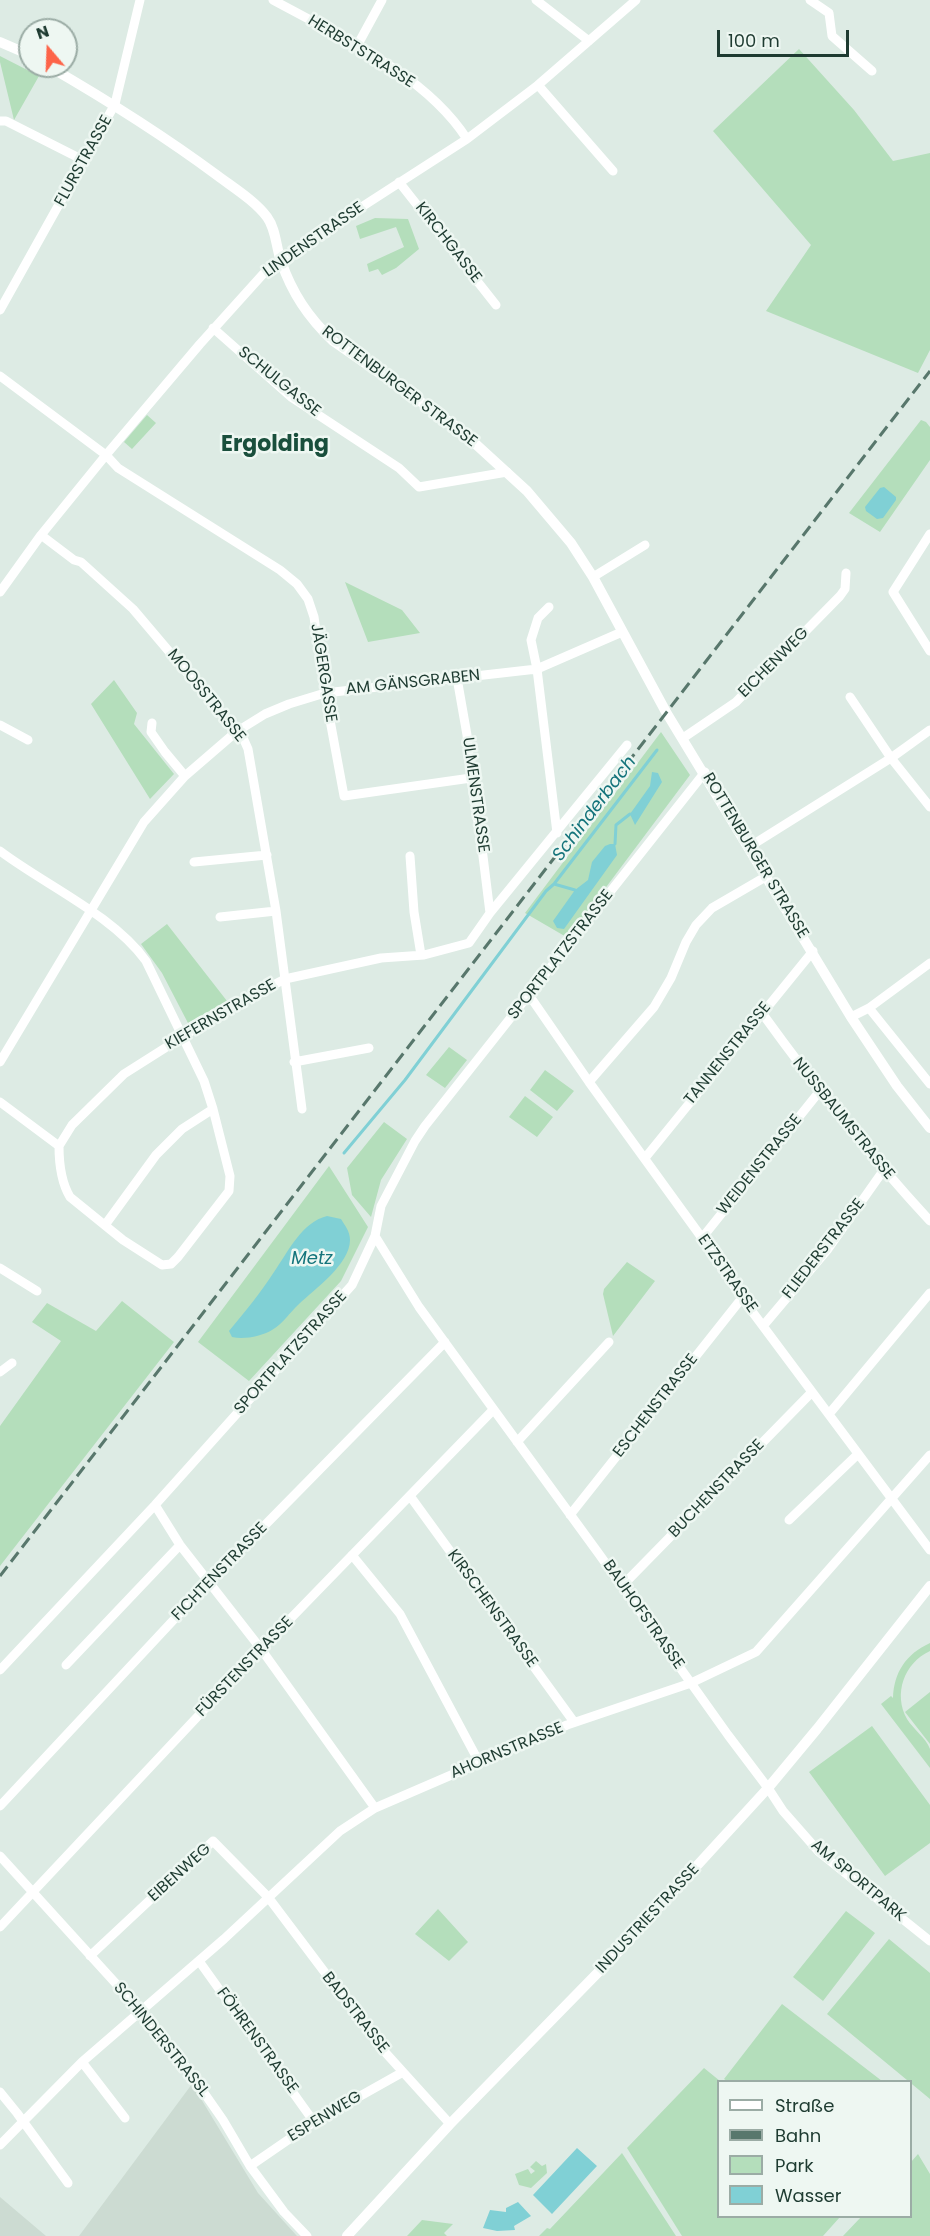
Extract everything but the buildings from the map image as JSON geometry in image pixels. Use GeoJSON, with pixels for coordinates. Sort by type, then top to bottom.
{"type":"FeatureCollection","features":[{"type":"Feature","properties":{"kind":"street","name":"FLURSTRASSE"},"geometry":{"type":"LineString","coordinates":[[0,310],[115,104],[140,0]]}},
{"type":"Feature","properties":{"kind":"street","name":"HERBSTSTRASSE"},"geometry":{"type":"LineString","coordinates":[[273,0],[357,46],[409,80],[455,120],[467,139]]}},
{"type":"Feature","properties":{"kind":"street"},"geometry":{"type":"LineString","coordinates":[[357,46],[382,0]]}},
{"type":"Feature","properties":{"kind":"street"},"geometry":{"type":"LineString","coordinates":[[536,0],[589,41]]}},
{"type":"Feature","properties":{"kind":"street","name":"LINDENSTRASSE"},"geometry":{"type":"LineString","coordinates":[[0,592],[41,535],[106,455],[213,328],[264,273],[280,260],[467,139],[538,85],[636,0]]}},
{"type":"Feature","properties":{"kind":"street"},"geometry":{"type":"LineString","coordinates":[[810,0],[829,14],[832,36],[872,71]]}},
{"type":"Feature","properties":{"kind":"street"},"geometry":{"type":"LineString","coordinates":[[0,42],[18,50]]}},
{"type":"Feature","properties":{"kind":"street","name":"ROTTENBURGER STRASSE"},"geometry":{"type":"LineString","coordinates":[[69,78],[115,104],[191,156],[248,199],[268,218],[293,294],[304,310],[333,341],[457,427],[507,472],[543,509],[571,543],[593,577],[683,738],[851,1017],[897,1086],[930,1128]]}},
{"type":"Feature","properties":{"kind":"street"},"geometry":{"type":"LineString","coordinates":[[538,85],[612,171]]}},
{"type":"Feature","properties":{"kind":"street"},"geometry":{"type":"LineString","coordinates":[[0,121],[6,121],[85,161]]}},
{"type":"Feature","properties":{"kind":"street","name":"KIRCHGASSE"},"geometry":{"type":"LineString","coordinates":[[399,182],[496,304]]}},
{"type":"Feature","properties":{"kind":"street","name":"SCHULGASSE"},"geometry":{"type":"LineString","coordinates":[[213,328],[291,397],[399,468],[419,487],[507,472]]}},
{"type":"Feature","properties":{"kind":"street","name":"JÄGERGASSE"},"geometry":{"type":"LineString","coordinates":[[0,376],[106,455],[118,468],[280,570],[297,584],[308,599],[314,617],[344,796],[471,778]]}},
{"type":"Feature","properties":{"kind":"street"},"geometry":{"type":"LineString","coordinates":[[930,534],[893,592],[930,651]]}},
{"type":"Feature","properties":{"kind":"street","name":"MOOSSTRASSE"},"geometry":{"type":"LineString","coordinates":[[41,535],[74,560],[81,562],[133,609],[248,749],[276,911],[294,1062],[302,1109]]}},
{"type":"Feature","properties":{"kind":"street"},"geometry":{"type":"LineString","coordinates":[[593,577],[645,545]]}},
{"type":"Feature","properties":{"kind":"street","name":"EICHENWEG"},"geometry":{"type":"LineString","coordinates":[[683,738],[736,702],[824,613],[845,589],[846,573]]}},
{"type":"Feature","properties":{"kind":"street"},"geometry":{"type":"LineString","coordinates":[[549,607],[538,618],[531,639],[537,669],[557,833]]}},
{"type":"Feature","properties":{"kind":"street","name":"AM GÄNSGRABEN"},"geometry":{"type":"LineString","coordinates":[[0,1062],[144,822],[186,776],[236,732],[273,710],[325,693],[537,669],[622,632]]}},
{"type":"Feature","properties":{"kind":"street","name":"ULMENSTRASSE"},"geometry":{"type":"LineString","coordinates":[[458,678],[490,913]]}},
{"type":"Feature","properties":{"kind":"street"},"geometry":{"type":"LineString","coordinates":[[850,698],[891,758],[930,807]]}},
{"type":"Feature","properties":{"kind":"street"},"geometry":{"type":"LineString","coordinates":[[152,723],[151,732],[186,776]]}},
{"type":"Feature","properties":{"kind":"street"},"geometry":{"type":"LineString","coordinates":[[0,725],[28,740]]}},
{"type":"Feature","properties":{"kind":"street"},"geometry":{"type":"LineString","coordinates":[[749,847],[891,758],[930,730]]}},
{"type":"Feature","properties":{"kind":"street","name":"KIEFERNSTRASSE"},"geometry":{"type":"LineString","coordinates":[[58,1146],[72,1125],[124,1074],[225,1010],[285,979],[381,958],[421,955],[469,943],[490,913],[627,745]]}},
{"type":"Feature","properties":{"kind":"street","name":"SPORTPLATZSTRASSE"},"geometry":{"type":"LineString","coordinates":[[0,1670],[155,1504],[352,1285],[375,1236],[381,1206],[415,1141],[705,772]]}},
{"type":"Feature","properties":{"kind":"street"},"geometry":{"type":"LineString","coordinates":[[0,851],[90,911],[138,950],[155,977],[204,1081],[224,1149],[230,1184],[228,1191],[178,1257],[171,1264],[162,1265],[123,1240],[70,1197],[65,1188],[58,1146],[0,1102]]}},
{"type":"Feature","properties":{"kind":"street"},"geometry":{"type":"LineString","coordinates":[[195,862],[267,855]]}},
{"type":"Feature","properties":{"kind":"street"},"geometry":{"type":"LineString","coordinates":[[410,856],[414,912],[421,955]]}},
{"type":"Feature","properties":{"kind":"street"},"geometry":{"type":"LineString","coordinates":[[589,1082],[654,1007],[671,978],[696,925],[712,908],[767,876]]}},
{"type":"Feature","properties":{"kind":"street"},"geometry":{"type":"LineString","coordinates":[[220,917],[276,911]]}},
{"type":"Feature","properties":{"kind":"street","name":"TANNENSTRASSE"},"geometry":{"type":"LineString","coordinates":[[645,1158],[813,951]]}},
{"type":"Feature","properties":{"kind":"street"},"geometry":{"type":"LineString","coordinates":[[851,1017],[869,1008],[930,963]]}},
{"type":"Feature","properties":{"kind":"street","name":"ETZSTRASSE"},"geometry":{"type":"LineString","coordinates":[[529,995],[742,1298],[930,1550]]}},
{"type":"Feature","properties":{"kind":"street"},"geometry":{"type":"LineString","coordinates":[[869,1008],[930,1084]]}},
{"type":"Feature","properties":{"kind":"street","name":"NUSSBAUMSTRASSE"},"geometry":{"type":"LineString","coordinates":[[762,1013],[819,1092],[883,1171],[930,1221]]}},
{"type":"Feature","properties":{"kind":"street"},"geometry":{"type":"LineString","coordinates":[[294,1062],[369,1048]]}},
{"type":"Feature","properties":{"kind":"street","name":"WEIDENSTRASSE"},"geometry":{"type":"LineString","coordinates":[[702,1238],[819,1092]]}},
{"type":"Feature","properties":{"kind":"street"},"geometry":{"type":"LineString","coordinates":[[105,1225],[156,1155],[182,1129],[213,1109]]}},
{"type":"Feature","properties":{"kind":"street","name":"FLIEDERSTRASSE"},"geometry":{"type":"LineString","coordinates":[[763,1326],[828,1249],[883,1171]]}},
{"type":"Feature","properties":{"kind":"street","name":"BAUHOFSTRASSE"},"geometry":{"type":"LineString","coordinates":[[375,1236],[419,1307],[768,1788]]}},
{"type":"Feature","properties":{"kind":"street"},"geometry":{"type":"LineString","coordinates":[[0,1268],[37,1291]]}},
{"type":"Feature","properties":{"kind":"street"},"geometry":{"type":"LineString","coordinates":[[829,1414],[930,1293]]}},
{"type":"Feature","properties":{"kind":"street","name":"ESCHENSTRASSE"},"geometry":{"type":"LineString","coordinates":[[570,1515],[742,1298]]}},
{"type":"Feature","properties":{"kind":"street","name":"FICHTENSTRASSE"},"geometry":{"type":"LineString","coordinates":[[0,1806],[208,1582],[444,1342]]}},
{"type":"Feature","properties":{"kind":"street"},"geometry":{"type":"LineString","coordinates":[[517,1442],[609,1342]]}},
{"type":"Feature","properties":{"kind":"street"},"geometry":{"type":"LineString","coordinates":[[0,1372],[12,1363]]}},
{"type":"Feature","properties":{"kind":"street","name":"BUCHENSTRASSE"},"geometry":{"type":"LineString","coordinates":[[622,1586],[812,1392]]}},
{"type":"Feature","properties":{"kind":"street","name":"FÜRSTENSTRASSE"},"geometry":{"type":"LineString","coordinates":[[0,1927],[261,1649],[493,1410]]}},
{"type":"Feature","properties":{"kind":"street"},"geometry":{"type":"LineString","coordinates":[[789,1520],[858,1454]]}},
{"type":"Feature","properties":{"kind":"street","name":"AHORNSTRASSE"},"geometry":{"type":"LineString","coordinates":[[0,2145],[82,2062],[199,1961],[340,1831],[375,1808],[574,1722],[691,1683],[756,1652],[930,1455]]}},
{"type":"Feature","properties":{"kind":"street","name":"KIRSCHENSTRASSE"},"geometry":{"type":"LineString","coordinates":[[410,1496],[574,1722]]}},
{"type":"Feature","properties":{"kind":"street"},"geometry":{"type":"LineString","coordinates":[[155,1504],[180,1545],[261,1649],[375,1808]]}},
{"type":"Feature","properties":{"kind":"street"},"geometry":{"type":"LineString","coordinates":[[66,1665],[180,1545]]}},
{"type":"Feature","properties":{"kind":"street"},"geometry":{"type":"LineString","coordinates":[[352,1555],[400,1614],[479,1762]]}},
{"type":"Feature","properties":{"kind":"street","name":"INDUSTRIESTRASSE"},"geometry":{"type":"LineString","coordinates":[[347,2236],[450,2124],[626,1945],[768,1788],[930,1586]]}},
{"type":"Feature","properties":{"kind":"street","name":"AM SPORTPARK"},"geometry":{"type":"LineString","coordinates":[[768,1788],[783,1811],[819,1852],[930,1941]]}},
{"type":"Feature","properties":{"kind":"street","name":"EIBENWEG"},"geometry":{"type":"LineString","coordinates":[[90,1956],[213,1841],[268,1897]]}},
{"type":"Feature","properties":{"kind":"street","name":"SCHINDERSTRASSL"},"geometry":{"type":"LineString","coordinates":[[0,1856],[141,2012],[186,2067],[223,2120],[250,2166],[284,2212],[307,2236]]}},
{"type":"Feature","properties":{"kind":"street","name":"BADSTRASSE"},"geometry":{"type":"LineString","coordinates":[[268,1897],[381,2048],[450,2124]]}},
{"type":"Feature","properties":{"kind":"street","name":"FÖHRENSTRASSE"},"geometry":{"type":"LineString","coordinates":[[199,1961],[314,2122]]}},
{"type":"Feature","properties":{"kind":"street"},"geometry":{"type":"LineString","coordinates":[[82,2062],[125,2118]]}},
{"type":"Feature","properties":{"kind":"street","name":"ESPENWEG"},"geometry":{"type":"LineString","coordinates":[[250,2166],[314,2122],[403,2072]]}},
{"type":"Feature","properties":{"kind":"street"},"geometry":{"type":"LineString","coordinates":[[0,2092],[68,2183]]}},
{"type":"Feature","properties":{"kind":"shaded area"},"geometry":{"type":"Polygon","coordinates":[[[192,2084],[258,2193],[297,2236],[79,2236],[192,2084]]]}},
{"type":"Feature","properties":{"kind":"shaded area"},"geometry":{"type":"Polygon","coordinates":[[[0,2197],[46,2236],[0,2236],[0,2197]]]}},
{"type":"Feature","properties":{"kind":"green space"},"geometry":{"type":"Polygon","coordinates":[[[799,49],[854,110],[893,161],[930,153],[930,350],[918,373],[766,311],[811,245],[713,131],[799,49]]]}},
{"type":"Feature","properties":{"kind":"green space"},"geometry":{"type":"Polygon","coordinates":[[[0,56],[18,65],[18,78],[38,78],[14,120],[0,56]]]}},
{"type":"Feature","properties":{"kind":"green space"},"geometry":{"type":"Polygon","coordinates":[[[375,218],[408,219],[419,249],[396,268],[382,275],[378,269],[369,272],[367,264],[404,247],[396,227],[360,239],[356,226],[375,218]]]}},
{"type":"Feature","properties":{"kind":"green space"},"geometry":{"type":"Polygon","coordinates":[[[147,415],[156,423],[132,449],[124,442],[147,415]]]}},
{"type":"Feature","properties":{"kind":"green space"},"geometry":{"type":"Polygon","coordinates":[[[921,420],[930,427],[930,460],[880,532],[849,513],[921,420]]]}},
{"type":"Feature","properties":{"kind":"green space"},"geometry":{"type":"Polygon","coordinates":[[[345,582],[402,610],[420,633],[368,642],[345,582]]]}},
{"type":"Feature","properties":{"kind":"green space"},"geometry":{"type":"Polygon","coordinates":[[[114,680],[137,713],[134,724],[174,774],[150,799],[91,704],[114,680]]]}},
{"type":"Feature","properties":{"kind":"green space"},"geometry":{"type":"Polygon","coordinates":[[[661,732],[690,775],[568,938],[525,913],[661,732]]]}},
{"type":"Feature","properties":{"kind":"green space"},"geometry":{"type":"Polygon","coordinates":[[[167,924],[227,1001],[188,1023],[162,973],[141,944],[167,924]]]}},
{"type":"Feature","properties":{"kind":"green space"},"geometry":{"type":"Polygon","coordinates":[[[449,1047],[467,1060],[445,1088],[426,1075],[449,1047]]]}},
{"type":"Feature","properties":{"kind":"green space"},"geometry":{"type":"Polygon","coordinates":[[[545,1070],[574,1091],[557,1111],[530,1090],[545,1070]]]}},
{"type":"Feature","properties":{"kind":"green space"},"geometry":{"type":"Polygon","coordinates":[[[525,1096],[553,1117],[537,1137],[509,1117],[525,1096]]]}},
{"type":"Feature","properties":{"kind":"green space"},"geometry":{"type":"Polygon","coordinates":[[[384,1122],[407,1139],[381,1180],[371,1217],[352,1195],[347,1168],[384,1122]]]}},
{"type":"Feature","properties":{"kind":"green space"},"geometry":{"type":"Polygon","coordinates":[[[329,1166],[368,1227],[341,1281],[249,1381],[198,1342],[329,1166]]]}},
{"type":"Feature","properties":{"kind":"green space"},"geometry":{"type":"Polygon","coordinates":[[[627,1262],[655,1281],[613,1336],[603,1294],[604,1289],[627,1262]]]}},
{"type":"Feature","properties":{"kind":"green space"},"geometry":{"type":"Polygon","coordinates":[[[122,1301],[174,1342],[0,1566],[0,1426],[61,1341],[32,1322],[47,1303],[96,1331],[122,1301]]]}},
{"type":"Feature","properties":{"kind":"green space"},"geometry":{"type":"Polygon","coordinates":[[[930,1643],[930,1651],[913,1663],[908,1671],[901,1690],[901,1700],[907,1719],[930,1749],[930,1768],[881,1704],[891,1696],[893,1698],[899,1672],[908,1658],[930,1643]]]}},
{"type":"Feature","properties":{"kind":"green space"},"geometry":{"type":"Polygon","coordinates":[[[930,1692],[930,1744],[905,1712],[930,1692]]]}},
{"type":"Feature","properties":{"kind":"green space"},"geometry":{"type":"Polygon","coordinates":[[[872,1726],[930,1805],[930,1843],[885,1876],[809,1772],[872,1726]]]}},
{"type":"Feature","properties":{"kind":"green space"},"geometry":{"type":"Polygon","coordinates":[[[438,1909],[468,1942],[449,1961],[415,1934],[438,1909]]]}},
{"type":"Feature","properties":{"kind":"green space"},"geometry":{"type":"Polygon","coordinates":[[[846,1911],[875,1933],[823,2001],[793,1977],[846,1911]]]}},
{"type":"Feature","properties":{"kind":"green space"},"geometry":{"type":"Polygon","coordinates":[[[889,1939],[930,1973],[930,2099],[912,2084],[912,2080],[907,2080],[827,2014],[889,1939]]]}},
{"type":"Feature","properties":{"kind":"green space"},"geometry":{"type":"Polygon","coordinates":[[[782,2004],[881,2080],[726,2080],[724,2079],[782,2004]]]}},
{"type":"Feature","properties":{"kind":"green space"},"geometry":{"type":"Polygon","coordinates":[[[704,2068],[719,2080],[717,2218],[839,2218],[823,2236],[682,2236],[627,2148],[704,2068]]]}},
{"type":"Feature","properties":{"kind":"green space"},"geometry":{"type":"Polygon","coordinates":[[[622,2153],[676,2236],[539,2236],[547,2228],[550,2229],[622,2153]]]}},
{"type":"Feature","properties":{"kind":"green space"},"geometry":{"type":"Polygon","coordinates":[[[918,2154],[930,2174],[930,2236],[843,2236],[860,2218],[912,2218],[912,2161],[918,2154]]]}},
{"type":"Feature","properties":{"kind":"green space"},"geometry":{"type":"Polygon","coordinates":[[[536,2161],[542,2166],[546,2164],[547,2173],[531,2188],[519,2185],[515,2174],[528,2169],[531,2174],[535,2171],[530,2167],[536,2161]]]}},
{"type":"Feature","properties":{"kind":"green space"},"geometry":{"type":"Polygon","coordinates":[[[422,2220],[453,2224],[444,2233],[447,2236],[407,2236],[422,2220]]]}},
{"type":"Feature","properties":{"kind":"water"},"geometry":{"type":"Polygon","coordinates":[[[884,487],[896,497],[896,500],[883,518],[877,519],[866,511],[865,507],[880,488],[884,487]]]}},
{"type":"Feature","properties":{"kind":"water"},"geometry":{"type":"Polygon","coordinates":[[[652,772],[658,773],[662,782],[635,825],[630,814],[650,786],[652,772]]]}},
{"type":"Feature","properties":{"kind":"water"},"geometry":{"type":"Polygon","coordinates":[[[615,844],[617,855],[564,929],[557,928],[553,921],[575,890],[588,880],[592,862],[605,846],[615,844]]]}},
{"type":"Feature","properties":{"kind":"water","name":"Metz"},"geometry":{"type":"Polygon","coordinates":[[[327,1216],[341,1219],[349,1234],[348,1249],[338,1267],[276,1327],[253,1337],[232,1337],[229,1331],[264,1287],[296,1239],[310,1224],[327,1216]]]}},
{"type":"Feature","properties":{"kind":"water"},"geometry":{"type":"Polygon","coordinates":[[[577,2148],[597,2166],[552,2214],[533,2195],[577,2148]]]}},
{"type":"Feature","properties":{"kind":"water"},"geometry":{"type":"Polygon","coordinates":[[[518,2202],[531,2216],[514,2226],[515,2230],[497,2231],[483,2228],[490,2210],[506,2212],[506,2208],[518,2202]]]}},
{"type":"Feature","properties":{"kind":"waterway","name":"Schinderbach"},"geometry":{"type":"LineString","coordinates":[[554,884],[657,750]]}},
{"type":"Feature","properties":{"kind":"waterway"},"geometry":{"type":"LineString","coordinates":[[615,844],[616,825],[630,814]]}},
{"type":"Feature","properties":{"kind":"waterway"},"geometry":{"type":"LineString","coordinates":[[344,1153],[405,1080],[546,891],[554,884],[575,890]]}},
{"type":"Feature","properties":{"kind":"railway"},"geometry":{"type":"LineString","coordinates":[[0,1576],[930,371]]}},
{"type":"Feature","properties":{"kind":"district","name":"Ergolding"},"geometry":{"type":"Point","coordinates":[275,445]}}]}
